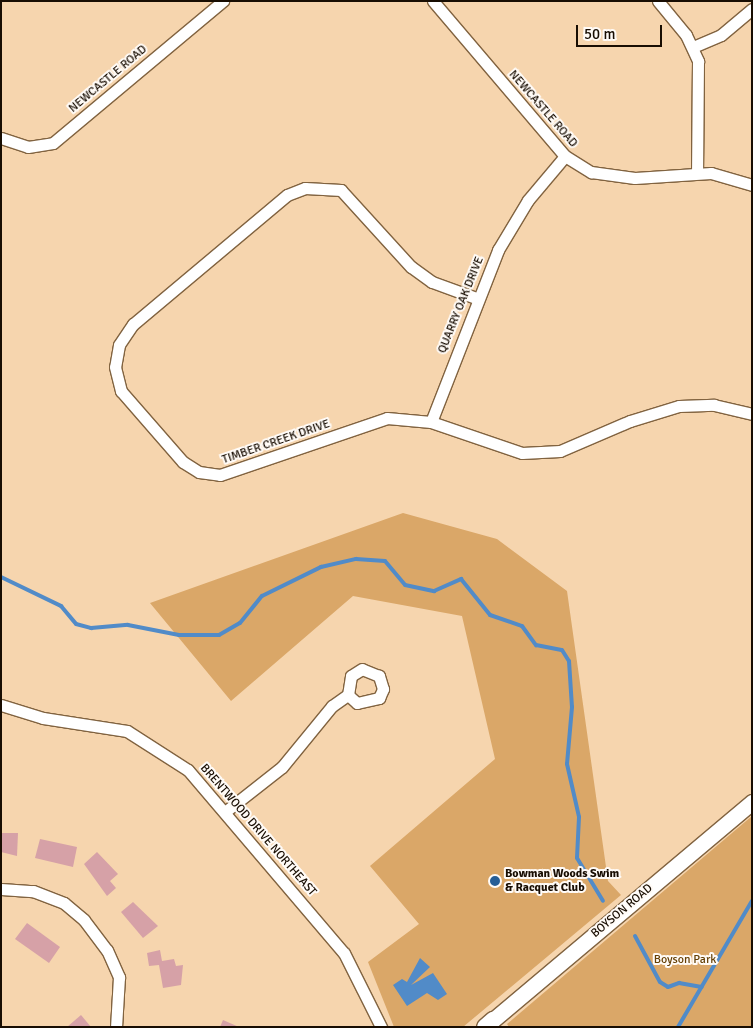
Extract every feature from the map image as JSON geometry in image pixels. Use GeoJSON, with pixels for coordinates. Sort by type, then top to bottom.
{"type":"FeatureCollection","features":[{"type":"Feature","properties":{"kind":"street","name":"NEWCASTLE ROAD"},"geometry":{"type":"LineString","coordinates":[[1,138],[28,147],[53,143],[223,1]]}},
{"type":"Feature","properties":{"kind":"street","name":"NEWCASTLE ROAD"},"geometry":{"type":"LineString","coordinates":[[433,1],[565,156],[591,172],[617,177],[697,172],[752,185]]}},
{"type":"Feature","properties":{"kind":"street"},"geometry":{"type":"LineString","coordinates":[[658,1],[693,47],[700,76],[697,172]]}},
{"type":"Feature","properties":{"kind":"street"},"geometry":{"type":"LineString","coordinates":[[693,47],[721,35],[752,9]]}},
{"type":"Feature","properties":{"kind":"street","name":"QUARRY OAK DRIVE"},"geometry":{"type":"LineString","coordinates":[[431,422],[476,298],[528,200],[565,156]]}},
{"type":"Feature","properties":{"kind":"street","name":"TIMBER CREEK DRIVE"},"geometry":{"type":"LineString","coordinates":[[476,298],[432,282],[411,267],[341,190],[305,188],[287,195],[140,318],[119,345],[115,367],[121,391],[183,462],[199,472],[220,475],[387,418],[431,422],[522,453],[560,451],[630,421],[679,406],[714,405],[752,414]]}},
{"type":"Feature","properties":{"kind":"street"},"geometry":{"type":"LineString","coordinates":[[226,811],[282,767],[332,706],[348,695]]}},
{"type":"Feature","properties":{"kind":"street","name":"BRENTWOOD DRIVE NORTHEAST"},"geometry":{"type":"LineString","coordinates":[[1,705],[43,718],[127,731],[188,770],[226,811],[344,953],[381,1027]]}},
{"type":"Feature","properties":{"kind":"street","name":"BOYSON ROAD"},"geometry":{"type":"LineString","coordinates":[[489,1023],[752,802]]}},
{"type":"Feature","properties":{"kind":"street"},"geometry":{"type":"LineString","coordinates":[[1,889],[33,891],[64,903],[84,920],[107,950],[119,977],[116,1027]]}},
{"type":"Feature","properties":{"kind":"green space"},"geometry":{"type":"Polygon","coordinates":[[[403,513],[497,539],[567,591],[608,881],[621,895],[463,1027],[394,1027],[368,962],[419,924],[370,866],[495,759],[462,616],[353,596],[231,701],[150,603],[403,513]]]}},
{"type":"Feature","properties":{"kind":"green space","name":"Boyson Park"},"geometry":{"type":"Polygon","coordinates":[[[752,816],[752,1027],[509,1027],[507,1024],[752,816]]]}},
{"type":"Feature","properties":{"kind":"water"},"geometry":{"type":"Polygon","coordinates":[[[420,958],[430,967],[411,985],[433,973],[447,994],[438,1000],[427,993],[407,1006],[393,985],[402,979],[407,982],[420,958]]]}},
{"type":"Feature","properties":{"kind":"building"},"geometry":{"type":"Polygon","coordinates":[[[1,833],[18,833],[17,856],[1,852],[1,833]]]}},
{"type":"Feature","properties":{"kind":"building"},"geometry":{"type":"Polygon","coordinates":[[[40,839],[77,847],[73,867],[35,858],[40,839]]]}},
{"type":"Feature","properties":{"kind":"building"},"geometry":{"type":"Polygon","coordinates":[[[97,852],[118,874],[110,881],[116,888],[107,896],[84,864],[97,852]]]}},
{"type":"Feature","properties":{"kind":"building"},"geometry":{"type":"Polygon","coordinates":[[[133,902],[158,926],[143,938],[121,912],[133,902]]]}},
{"type":"Feature","properties":{"kind":"building"},"geometry":{"type":"Polygon","coordinates":[[[27,923],[60,947],[49,963],[15,939],[27,923]]]}},
{"type":"Feature","properties":{"kind":"building"},"geometry":{"type":"Polygon","coordinates":[[[160,950],[162,961],[174,959],[176,966],[183,965],[181,985],[163,988],[159,965],[149,966],[147,953],[160,950]]]}},
{"type":"Feature","properties":{"kind":"building"},"geometry":{"type":"Polygon","coordinates":[[[81,1015],[91,1027],[67,1027],[81,1015]]]}},
{"type":"Feature","properties":{"kind":"building"},"geometry":{"type":"Polygon","coordinates":[[[223,1020],[239,1027],[220,1027],[223,1020]]]}},
{"type":"Feature","properties":{"kind":"waterway"},"geometry":{"type":"LineString","coordinates":[[1,577],[61,606],[76,624],[91,628],[128,625],[179,635],[219,635],[240,623],[262,596],[321,567],[356,559],[385,561],[405,585],[434,591],[461,579],[490,615],[522,626],[536,645],[562,650],[569,661],[572,707],[567,764],[579,817],[577,858],[603,901]]}},
{"type":"Feature","properties":{"kind":"waterway"},"geometry":{"type":"LineString","coordinates":[[678,1027],[752,901]]}},
{"type":"Feature","properties":{"kind":"waterway"},"geometry":{"type":"LineString","coordinates":[[635,936],[660,982],[668,987],[679,983],[702,987]]}},
{"type":"Feature","properties":{"kind":"place","name":"Bowman Woods Swim & Racquet Club"},"geometry":{"type":"Point","coordinates":[495,881]}}]}
